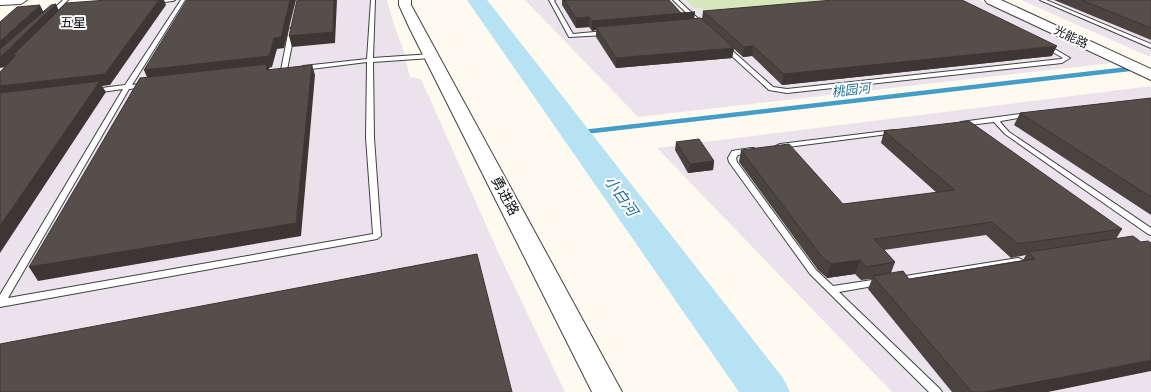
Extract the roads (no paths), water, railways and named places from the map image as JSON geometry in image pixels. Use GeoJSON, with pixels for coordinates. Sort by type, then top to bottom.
{"type":"FeatureCollection","features":[{"type":"Feature","properties":{"kind":"street"},"geometry":{"type":"LineString","coordinates":[[0,1],[21,0]]}},
{"type":"Feature","properties":{"kind":"street","name":"勇进路"},"geometry":{"type":"LineString","coordinates":[[405,0],[405,5],[431,56],[607,392]]}},
{"type":"Feature","properties":{"kind":"street","name":"光能路"},"geometry":{"type":"LineString","coordinates":[[991,0],[1151,74]]}},
{"type":"Feature","properties":{"kind":"lane"},"geometry":{"type":"LineString","coordinates":[[44,20],[66,0]]}},
{"type":"Feature","properties":{"kind":"lane"},"geometry":{"type":"LineString","coordinates":[[149,2],[173,0]]}},
{"type":"Feature","properties":{"kind":"lane"},"geometry":{"type":"LineString","coordinates":[[183,0],[127,87],[2,297],[0,303],[377,236],[370,138],[370,60],[373,0]]}},
{"type":"Feature","properties":{"kind":"lane"},"geometry":{"type":"LineString","coordinates":[[553,0],[551,0],[571,36],[610,33]]}},
{"type":"Feature","properties":{"kind":"lane"},"geometry":{"type":"LineString","coordinates":[[675,0],[707,30]]}},
{"type":"Feature","properties":{"kind":"lane"},"geometry":{"type":"LineString","coordinates":[[1042,0],[1151,46]]}},
{"type":"Feature","properties":{"kind":"lane"},"geometry":{"type":"LineString","coordinates":[[691,15],[699,14]]}},
{"type":"Feature","properties":{"kind":"lane"},"geometry":{"type":"LineString","coordinates":[[284,70],[293,23]]}},
{"type":"Feature","properties":{"kind":"lane"},"geometry":{"type":"LineString","coordinates":[[694,25],[701,24]]}},
{"type":"Feature","properties":{"kind":"lane"},"geometry":{"type":"LineString","coordinates":[[719,41],[771,89],[787,91],[1062,61],[1067,58],[1038,42]]}},
{"type":"Feature","properties":{"kind":"lane"},"geometry":{"type":"LineString","coordinates":[[299,68],[370,60],[431,56]]}},
{"type":"Feature","properties":{"kind":"lane"},"geometry":{"type":"LineString","coordinates":[[276,71],[292,69]]}},
{"type":"Feature","properties":{"kind":"lane"},"geometry":{"type":"LineString","coordinates":[[87,92],[150,85]]}},
{"type":"Feature","properties":{"kind":"lane"},"geometry":{"type":"LineString","coordinates":[[951,125],[1036,114]]}},
{"type":"Feature","properties":{"kind":"lane"},"geometry":{"type":"LineString","coordinates":[[998,119],[997,122],[1000,127],[1007,133],[1151,232]]}},
{"type":"Feature","properties":{"kind":"lane"},"geometry":{"type":"LineString","coordinates":[[904,131],[735,153],[732,158],[733,162],[813,272],[936,392]]}},
{"type":"Feature","properties":{"kind":"lane"},"geometry":{"type":"LineString","coordinates":[[831,290],[1026,260]]}},
{"type":"Feature","properties":{"kind":"waterway","name":"小白河"},"geometry":{"type":"LineString","coordinates":[[477,0],[766,392]]}},
{"type":"Feature","properties":{"kind":"waterway","name":"桃园河"},"geometry":{"type":"LineString","coordinates":[[575,133],[1129,69]]}},
{"type":"Feature","properties":{"kind":"district","name":"五星"},"geometry":{"type":"Point","coordinates":[73,22]}}]}
